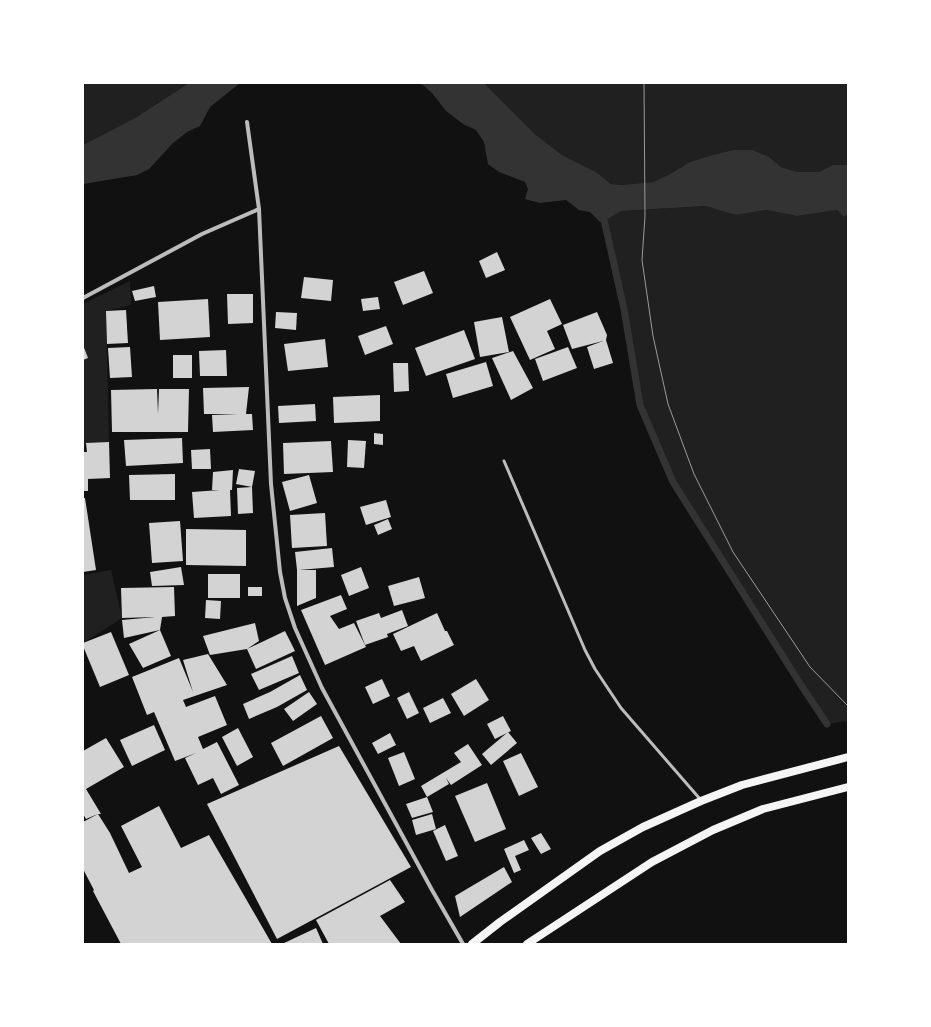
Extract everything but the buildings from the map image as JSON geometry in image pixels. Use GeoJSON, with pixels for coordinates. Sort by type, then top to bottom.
{"type":"FeatureCollection","features":[{"type":"Feature","properties":{"kind":"main road"},"geometry":{"type":"LineString","coordinates":[[472,944],[500,922],[600,851],[643,827],[701,801],[742,785],[848,757]]}},
{"type":"Feature","properties":{"kind":"main road"},"geometry":{"type":"LineString","coordinates":[[527,944],[652,862],[713,830],[763,809],[848,787]]}},
{"type":"Feature","properties":{"kind":"street"},"geometry":{"type":"LineString","coordinates":[[247,122],[260,209],[271,484],[280,572],[285,598],[295,628],[322,688],[463,944]]}},
{"type":"Feature","properties":{"kind":"street"},"geometry":{"type":"LineString","coordinates":[[83,298],[202,234],[260,209]]}},
{"type":"Feature","properties":{"kind":"lane"},"geometry":{"type":"LineString","coordinates":[[504,461],[585,650],[595,669],[621,708],[701,801]]}},
{"type":"Feature","properties":{"kind":"shaded area"},"geometry":{"type":"Polygon","coordinates":[[[83,83],[189,83],[135,118],[83,145],[83,83]]]}},
{"type":"Feature","properties":{"kind":"shaded area"},"geometry":{"type":"Polygon","coordinates":[[[189,83],[240,83],[210,107],[200,126],[187,132],[173,143],[149,169],[137,175],[83,184],[83,145],[135,118],[189,83]]]}},
{"type":"Feature","properties":{"kind":"shaded area"},"geometry":{"type":"Polygon","coordinates":[[[417,83],[484,83],[536,135],[562,155],[596,172],[611,184],[622,185],[653,182],[690,162],[733,150],[752,150],[769,157],[781,167],[798,172],[819,172],[833,165],[848,165],[848,214],[844,217],[837,210],[797,216],[766,210],[736,215],[706,206],[621,211],[600,222],[590,212],[579,210],[566,200],[540,203],[525,199],[528,189],[525,182],[499,172],[488,164],[484,142],[476,130],[463,124],[446,111],[432,93],[423,85],[417,83]]]}},
{"type":"Feature","properties":{"kind":"shaded area"},"geometry":{"type":"Polygon","coordinates":[[[484,83],[848,83],[848,165],[833,165],[819,172],[798,172],[781,167],[769,157],[733,150],[690,162],[653,182],[622,185],[611,184],[596,172],[562,155],[536,135],[484,83]]]}},
{"type":"Feature","properties":{"kind":"shaded area"},"geometry":{"type":"Polygon","coordinates":[[[707,206],[736,215],[766,210],[797,216],[837,210],[844,217],[848,214],[848,721],[827,724],[801,685],[673,482],[640,405],[624,309],[604,220],[621,211],[707,206]]]}},
{"type":"Feature","properties":{"kind":"shaded area"},"geometry":{"type":"Polygon","coordinates":[[[130,281],[131,305],[106,311],[109,442],[83,445],[83,360],[88,358],[83,345],[83,304],[130,281]]]}},
{"type":"Feature","properties":{"kind":"shaded area"},"geometry":{"type":"Polygon","coordinates":[[[111,570],[122,618],[83,643],[83,575],[111,570]]]}},
{"type":"Feature","properties":{"kind":"waterway"},"geometry":{"type":"LineString","coordinates":[[602,211],[624,309],[640,405],[673,482],[827,724]]}},
{"type":"Feature","properties":{"kind":"tram line"},"geometry":{"type":"LineString","coordinates":[[644,83],[645,216],[642,260],[653,336],[668,404],[694,474],[733,552],[810,667],[848,706]]}}]}
